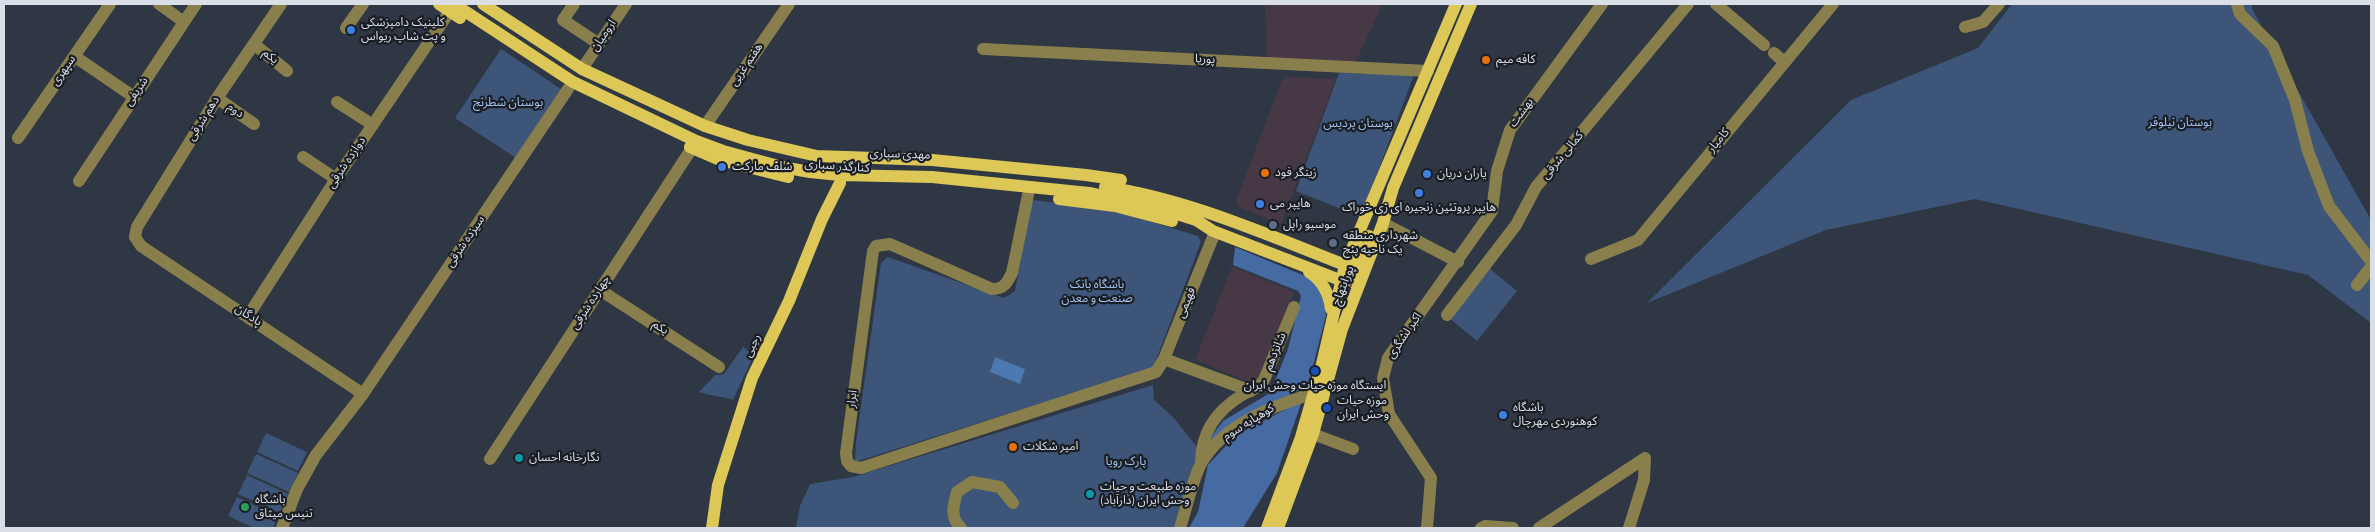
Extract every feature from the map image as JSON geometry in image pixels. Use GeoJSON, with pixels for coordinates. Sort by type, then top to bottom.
{"type":"FeatureCollection","features":[{"type":"Feature","properties":{"kind":"main road","name":"کنارگذر سباری"},"geometry":{"type":"LineString","coordinates":[[439,4],[452,8],[575,79],[698,137],[751,168],[809,180],[840,183],[931,185],[1115,206],[1214,232]]}},
{"type":"Feature","properties":{"kind":"main road"},"geometry":{"type":"LineString","coordinates":[[467,4],[575,79]]}},
{"type":"Feature","properties":{"kind":"main road","name":"کنارگذر سباری"},"geometry":{"type":"LineString","coordinates":[[483,4],[575,79],[698,137],[817,156],[932,160],[1120,180],[1203,204],[1219,216],[1269,236]]}},
{"type":"Feature","properties":{"kind":"main road","name":"پورابتهاج"},"geometry":{"type":"LineString","coordinates":[[1267,528],[1292,465],[1337,324],[1383,224],[1456,4]]}},
{"type":"Feature","properties":{"kind":"main road","name":"پورابتهاج"},"geometry":{"type":"LineString","coordinates":[[1278,528],[1313,434],[1337,324],[1340,280],[1349,270],[1434,73],[1471,4]]}},
{"type":"Feature","properties":{"kind":"main road"},"geometry":{"type":"LineString","coordinates":[[698,137],[782,167],[810,172],[839,175],[932,177],[1117,197],[1196,220],[1214,232],[1340,280]]}},
{"type":"Feature","properties":{"kind":"main road","name":"رجبی"},"geometry":{"type":"LineString","coordinates":[[712,528],[718,485],[752,378],[789,301],[822,219],[840,183]]}},
{"type":"Feature","properties":{"kind":"main road"},"geometry":{"type":"LineString","coordinates":[[1337,324],[1345,302],[1349,270],[1379,212],[1394,188]]}},
{"type":"Feature","properties":{"kind":"main road"},"geometry":{"type":"LineString","coordinates":[[1263,251],[1269,236],[1349,270]]}},
{"type":"Feature","properties":{"kind":"main road"},"geometry":{"type":"LineString","coordinates":[[1299,265],[1316,276],[1328,292],[1337,324]]}},
{"type":"Feature","properties":{"kind":"street","name":"سپهری"},"geometry":{"type":"LineString","coordinates":[[18,138],[110,4]]}},
{"type":"Feature","properties":{"kind":"street"},"geometry":{"type":"LineString","coordinates":[[159,4],[184,22]]}},
{"type":"Feature","properties":{"kind":"street","name":"شریفی"},"geometry":{"type":"LineString","coordinates":[[79,181],[196,4]]}},
{"type":"Feature","properties":{"kind":"street","name":"دهم شرقی"},"geometry":{"type":"LineString","coordinates":[[135,238],[137,227],[217,98],[281,4]]}},
{"type":"Feature","properties":{"kind":"street"},"geometry":{"type":"LineString","coordinates":[[346,28],[363,4]]}},
{"type":"Feature","properties":{"kind":"street"},"geometry":{"type":"LineString","coordinates":[[574,4],[564,20],[599,44]]}},
{"type":"Feature","properties":{"kind":"street","name":"ارومیان"},"geometry":{"type":"LineString","coordinates":[[575,79],[626,4]]}},
{"type":"Feature","properties":{"kind":"street","name":"هفتم غربی"},"geometry":{"type":"LineString","coordinates":[[698,137],[789,4]]}},
{"type":"Feature","properties":{"kind":"street","name":"بهشت"},"geometry":{"type":"LineString","coordinates":[[1458,262],[1492,211],[1496,171],[1510,130],[1602,4]]}},
{"type":"Feature","properties":{"kind":"street","name":"کمالی شرقی"},"geometry":{"type":"LineString","coordinates":[[1447,315],[1516,225],[1536,188],[1688,4]]}},
{"type":"Feature","properties":{"kind":"street"},"geometry":{"type":"LineString","coordinates":[[1716,4],[1784,62]]}},
{"type":"Feature","properties":{"kind":"street","name":"کامیار"},"geometry":{"type":"LineString","coordinates":[[1591,259],[1638,240],[1832,4]]}},
{"type":"Feature","properties":{"kind":"street"},"geometry":{"type":"LineString","coordinates":[[1965,27],[1983,22],[1999,4]]}},
{"type":"Feature","properties":{"kind":"street"},"geometry":{"type":"LineString","coordinates":[[2237,4],[2240,14],[2273,46],[2295,100],[2308,151],[2329,206],[2371,261]]}},
{"type":"Feature","properties":{"kind":"street","name":"دوازده شرقی"},"geometry":{"type":"LineString","coordinates":[[248,316],[336,179],[452,8]]}},
{"type":"Feature","properties":{"kind":"street","name":"یکم"},"geometry":{"type":"LineString","coordinates":[[254,44],[287,71]]}},
{"type":"Feature","properties":{"kind":"street","name":"پوریا"},"geometry":{"type":"LineString","coordinates":[[983,49],[1434,73]]}},
{"type":"Feature","properties":{"kind":"street"},"geometry":{"type":"LineString","coordinates":[[74,56],[134,97]]}},
{"type":"Feature","properties":{"kind":"street","name":"سیزده شرقی"},"geometry":{"type":"LineString","coordinates":[[282,528],[297,489],[316,455],[363,394],[575,79]]}},
{"type":"Feature","properties":{"kind":"street","name":"دوم"},"geometry":{"type":"LineString","coordinates":[[217,98],[254,124]]}},
{"type":"Feature","properties":{"kind":"street"},"geometry":{"type":"LineString","coordinates":[[337,102],[373,125]]}},
{"type":"Feature","properties":{"kind":"street","name":"چهارده شرقی"},"geometry":{"type":"LineString","coordinates":[[490,459],[698,137]]}},
{"type":"Feature","properties":{"kind":"street"},"geometry":{"type":"LineString","coordinates":[[303,157],[336,179]]}},
{"type":"Feature","properties":{"kind":"street","name":"ابرار"},"geometry":{"type":"LineString","coordinates":[[1028,195],[1012,273],[1006,284],[998,289],[992,289],[890,244],[876,246],[873,251],[847,460],[851,466],[861,468],[1156,372]]}},
{"type":"Feature","properties":{"kind":"street"},"geometry":{"type":"LineString","coordinates":[[1383,224],[1458,262]]}},
{"type":"Feature","properties":{"kind":"street","name":"فهیمی"},"geometry":{"type":"LineString","coordinates":[[1156,372],[1164,359],[1214,232]]}},
{"type":"Feature","properties":{"kind":"street","name":"پادگان"},"geometry":{"type":"LineString","coordinates":[[135,238],[140,246],[363,394]]}},
{"type":"Feature","properties":{"kind":"street","name":"اکبر لشگری"},"geometry":{"type":"LineString","coordinates":[[1427,528],[1431,478],[1389,414],[1383,378],[1388,358],[1458,262]]}},
{"type":"Feature","properties":{"kind":"street"},"geometry":{"type":"LineString","coordinates":[[2357,285],[2371,266]]}},
{"type":"Feature","properties":{"kind":"street","name":"یکم"},"geometry":{"type":"LineString","coordinates":[[600,290],[719,367]]}},
{"type":"Feature","properties":{"kind":"street","name":"شانزدهم"},"geometry":{"type":"LineString","coordinates":[[1201,462],[1201,449],[1213,418],[1228,405],[1259,388],[1294,307]]}},
{"type":"Feature","properties":{"kind":"street"},"geometry":{"type":"LineString","coordinates":[[1164,359],[1251,391]]}},
{"type":"Feature","properties":{"kind":"street","name":"کوهپایه سوم"},"geometry":{"type":"LineString","coordinates":[[1180,528],[1201,462],[1224,436],[1269,407],[1314,392]]}},
{"type":"Feature","properties":{"kind":"street"},"geometry":{"type":"LineString","coordinates":[[1313,434],[1353,450]]}},
{"type":"Feature","properties":{"kind":"street"},"geometry":{"type":"LineString","coordinates":[[1540,528],[1645,458],[1644,480],[1629,528]]}},
{"type":"Feature","properties":{"kind":"street"},"geometry":{"type":"LineString","coordinates":[[961,528],[955,523],[952,509],[956,492],[972,482],[1000,488],[1013,503]]}},
{"type":"Feature","properties":{"kind":"street"},"geometry":{"type":"LineString","coordinates":[[1481,528],[1486,526],[1513,528]]}},
{"type":"Feature","properties":{"kind":"shaded area"},"geometry":{"type":"Polygon","coordinates":[[[1265,4],[1383,4],[1355,63],[1267,58],[1265,4]]]}},
{"type":"Feature","properties":{"kind":"shaded area"},"geometry":{"type":"Polygon","coordinates":[[[1288,77],[1336,79],[1281,224],[1240,208],[1236,201],[1282,80],[1288,77]]]}},
{"type":"Feature","properties":{"kind":"shaded area"},"geometry":{"type":"Polygon","coordinates":[[[1235,247],[1305,276],[1322,288],[1326,315],[1308,386],[1229,426],[1212,443],[1208,441],[1223,421],[1270,393],[1288,349],[1301,296],[1298,291],[1233,265],[1235,247]]]}},
{"type":"Feature","properties":{"kind":"shaded area"},"geometry":{"type":"Polygon","coordinates":[[[1232,267],[1294,292],[1257,385],[1195,360],[1232,267]]]}},
{"type":"Feature","properties":{"kind":"shaded area"},"geometry":{"type":"Polygon","coordinates":[[[995,357],[1025,369],[1020,384],[990,372],[995,357]]]}},
{"type":"Feature","properties":{"kind":"shaded area"},"geometry":{"type":"Polygon","coordinates":[[[1302,401],[1277,473],[1243,528],[1189,528],[1198,512],[1208,465],[1236,435],[1302,401]]]}},
{"type":"Feature","properties":{"kind":"green space","name":"بوستان نیلوفر"},"geometry":{"type":"Polygon","coordinates":[[[2012,4],[2252,4],[2252,9],[2371,220],[2371,323],[2308,275],[1975,199],[1826,230],[1647,303],[1851,100],[1978,48],[2012,4]]]}},
{"type":"Feature","properties":{"kind":"green space","name":"بوستان شطرنج"},"geometry":{"type":"Polygon","coordinates":[[[501,49],[561,89],[516,158],[455,118],[501,49]]]}},
{"type":"Feature","properties":{"kind":"green space","name":"بوستان پردیس"},"geometry":{"type":"Polygon","coordinates":[[[1339,73],[1414,75],[1361,217],[1296,191],[1339,73]]]}},
{"type":"Feature","properties":{"kind":"green space","name":"باشگاه بانک صنعت و معدن"},"geometry":{"type":"Polygon","coordinates":[[[1032,200],[1109,209],[1198,236],[1201,242],[1153,368],[855,462],[856,442],[881,263],[888,257],[1004,298],[1015,291],[1032,200]]]}},
{"type":"Feature","properties":{"kind":"green space"},"geometry":{"type":"Polygon","coordinates":[[[1489,268],[1517,291],[1477,341],[1449,318],[1489,268]]]}},
{"type":"Feature","properties":{"kind":"green space"},"geometry":{"type":"Polygon","coordinates":[[[743,347],[754,355],[733,400],[699,392],[715,375],[724,374],[743,347]]]}},
{"type":"Feature","properties":{"kind":"green space","name":"پارک رویا"},"geometry":{"type":"Polygon","coordinates":[[[1153,385],[1154,400],[1173,417],[1197,447],[1196,464],[1175,528],[796,528],[800,506],[810,484],[853,477],[1153,385]]]}},
{"type":"Feature","properties":{"kind":"green space"},"geometry":{"type":"Polygon","coordinates":[[[266,433],[307,452],[298,471],[257,452],[266,433]]]}},
{"type":"Feature","properties":{"kind":"green space"},"geometry":{"type":"Polygon","coordinates":[[[256,454],[298,473],[289,492],[247,473],[256,454]]]}},
{"type":"Feature","properties":{"kind":"green space"},"geometry":{"type":"Polygon","coordinates":[[[247,475],[288,494],[280,513],[238,494],[247,475]]]}},
{"type":"Feature","properties":{"kind":"green space","name":"باشگاه تنيس ميثاق"},"geometry":{"type":"Polygon","coordinates":[[[237,497],[278,516],[273,528],[254,528],[228,516],[237,497]]]}},
{"type":"Feature","properties":{"kind":"place","name":"کلینیک دامپزشکی و پت شاپ ریواس"},"geometry":{"type":"Point","coordinates":[351,30]}},
{"type":"Feature","properties":{"kind":"place","name":"کافه میم"},"geometry":{"type":"Point","coordinates":[1486,60]}},
{"type":"Feature","properties":{"kind":"place","name":"شلف مارکت"},"geometry":{"type":"Point","coordinates":[722,167]}},
{"type":"Feature","properties":{"kind":"place","name":"زینگر فود"},"geometry":{"type":"Point","coordinates":[1265,173]}},
{"type":"Feature","properties":{"kind":"place","name":"یاران دریان"},"geometry":{"type":"Point","coordinates":[1427,174]}},
{"type":"Feature","properties":{"kind":"place","name":"هایپر پروتئین زنجیره ای زی خوراک"},"geometry":{"type":"Point","coordinates":[1419,193]}},
{"type":"Feature","properties":{"kind":"place","name":"هایپر می"},"geometry":{"type":"Point","coordinates":[1260,204]}},
{"type":"Feature","properties":{"kind":"place","name":"موسیو راپل"},"geometry":{"type":"Point","coordinates":[1273,225]}},
{"type":"Feature","properties":{"kind":"place","name":"شهرداری منطقه یک ناحیه پنج"},"geometry":{"type":"Point","coordinates":[1333,243]}},
{"type":"Feature","properties":{"kind":"place","name":"ایستگاه موزه حیات وحش ایران"},"geometry":{"type":"Point","coordinates":[1315,371]}},
{"type":"Feature","properties":{"kind":"place","name":"موزه حیات وحش ایران"},"geometry":{"type":"Point","coordinates":[1327,408]}},
{"type":"Feature","properties":{"kind":"place","name":"باشگاه کوهنوردی مهرچال"},"geometry":{"type":"Point","coordinates":[1503,415]}},
{"type":"Feature","properties":{"kind":"place","name":"امیر شکلات"},"geometry":{"type":"Point","coordinates":[1013,447]}},
{"type":"Feature","properties":{"kind":"place","name":"نگارخانه احسان"},"geometry":{"type":"Point","coordinates":[519,458]}},
{"type":"Feature","properties":{"kind":"place","name":"موزه طبیعت و حیات وحش ایران (دارآباد)"},"geometry":{"type":"Point","coordinates":[1090,494]}},
{"type":"Feature","properties":{"kind":"place","name":"باشگاه تنيس ميثاق"},"geometry":{"type":"Point","coordinates":[245,507]}}]}
